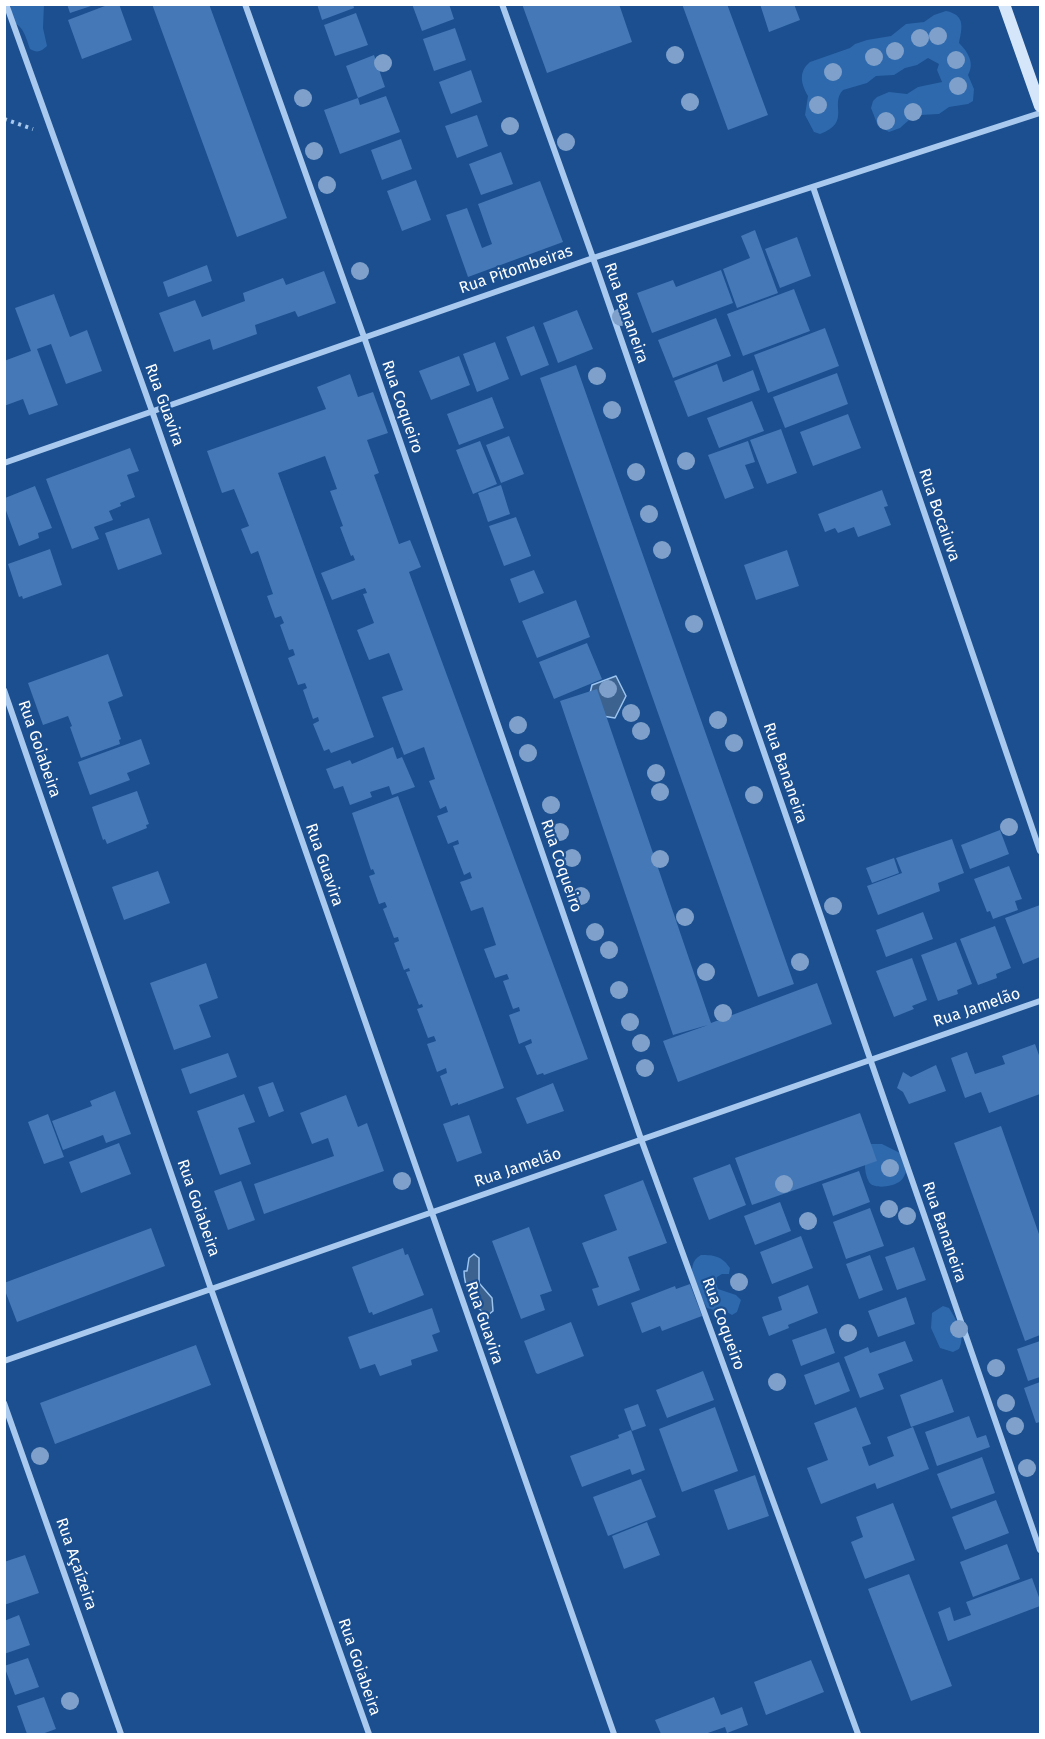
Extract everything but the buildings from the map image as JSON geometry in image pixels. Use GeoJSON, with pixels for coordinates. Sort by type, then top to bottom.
{"type":"FeatureCollection","features":[{"type":"Feature","properties":{"kind":"main road"},"geometry":{"type":"LineString","coordinates":[[1004,4],[1041,106]]}},
{"type":"Feature","properties":{"kind":"street","name":"Rua Guavira"},"geometry":{"type":"LineString","coordinates":[[6,4],[152,411],[614,1734]]}},
{"type":"Feature","properties":{"kind":"street","name":"Rua Coqueiro"},"geometry":{"type":"LineString","coordinates":[[245,4],[364,337],[641,1139],[858,1734]]}},
{"type":"Feature","properties":{"kind":"street","name":"Rua Bananeira"},"geometry":{"type":"LineString","coordinates":[[502,4],[1041,1550]]}},
{"type":"Feature","properties":{"kind":"street","name":"Rua Pitombeiras"},"geometry":{"type":"LineString","coordinates":[[4,463],[592,258],[1041,112]]}},
{"type":"Feature","properties":{"kind":"street","name":"Rua Bocaiuva"},"geometry":{"type":"LineString","coordinates":[[813,187],[1041,850]]}},
{"type":"Feature","properties":{"kind":"street","name":"Rua Goiabeira"},"geometry":{"type":"LineString","coordinates":[[4,690],[369,1734]]}},
{"type":"Feature","properties":{"kind":"street","name":"Rua Jamelão"},"geometry":{"type":"LineString","coordinates":[[4,1361],[1041,1000]]}},
{"type":"Feature","properties":{"kind":"street","name":"Rua Açaízeira"},"geometry":{"type":"LineString","coordinates":[[4,1403],[121,1734]]}},
{"type":"Feature","properties":{"kind":"shaded area"},"geometry":{"type":"Polygon","coordinates":[[[10,5],[44,5],[43,28],[47,46],[41,51],[30,49],[22,30],[13,22],[10,5]]]}},
{"type":"Feature","properties":{"kind":"shaded area"},"geometry":{"type":"Polygon","coordinates":[[[946,11],[960,19],[959,43],[971,62],[968,75],[974,89],[973,101],[949,107],[939,114],[921,115],[889,132],[878,126],[871,108],[877,97],[889,92],[907,94],[918,87],[942,82],[937,70],[939,64],[928,58],[894,75],[876,76],[867,83],[843,90],[839,96],[838,119],[835,124],[820,134],[814,132],[805,115],[808,96],[802,78],[810,62],[867,40],[891,36],[906,24],[924,22],[946,11]]]}},
{"type":"Feature","properties":{"kind":"shaded area"},"geometry":{"type":"Polygon","coordinates":[[[616,676],[626,696],[615,718],[590,714],[586,710],[592,685],[616,676]]]}},
{"type":"Feature","properties":{"kind":"shaded area"},"geometry":{"type":"Polygon","coordinates":[[[869,1144],[882,1144],[900,1153],[906,1172],[900,1181],[891,1186],[882,1187],[874,1186],[869,1182],[865,1163],[869,1144]]]}},
{"type":"Feature","properties":{"kind":"shaded area"},"geometry":{"type":"Polygon","coordinates":[[[474,1254],[479,1258],[479,1283],[492,1298],[493,1311],[488,1315],[474,1303],[466,1284],[464,1271],[467,1271],[469,1258],[474,1254]]]}},
{"type":"Feature","properties":{"kind":"shaded area"},"geometry":{"type":"Polygon","coordinates":[[[701,1255],[717,1257],[730,1268],[729,1274],[717,1277],[716,1283],[718,1289],[736,1295],[741,1300],[737,1312],[732,1315],[720,1308],[714,1310],[707,1308],[700,1295],[692,1273],[695,1260],[701,1255]]]}},
{"type":"Feature","properties":{"kind":"shaded area"},"geometry":{"type":"Polygon","coordinates":[[[943,1306],[949,1308],[961,1333],[959,1349],[953,1352],[940,1348],[931,1328],[932,1313],[943,1306]]]}}]}
